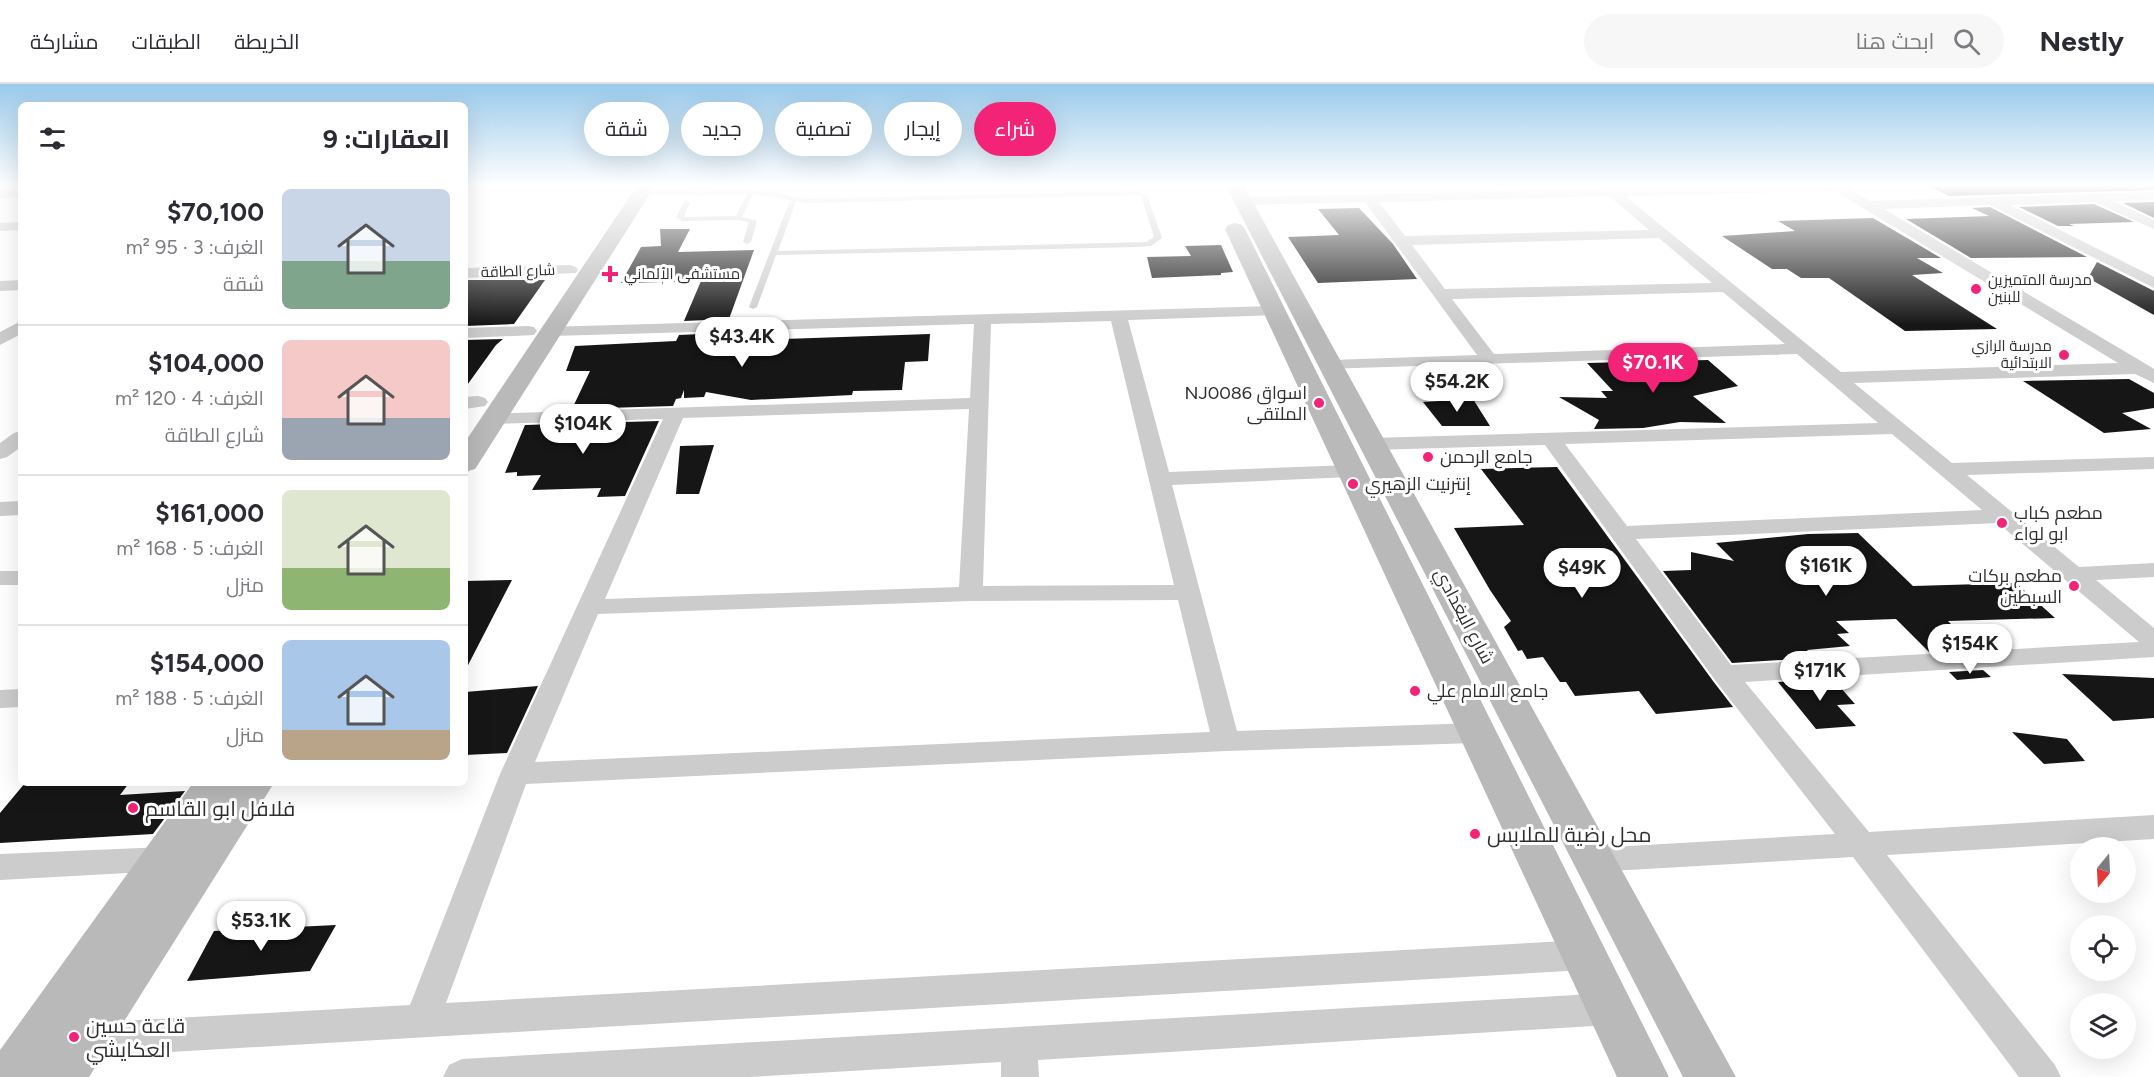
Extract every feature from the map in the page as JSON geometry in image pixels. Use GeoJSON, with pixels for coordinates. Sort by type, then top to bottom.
{"type":"FeatureCollection","features":[{"type":"Feature","properties":{"kind":"street"},"geometry":{"type":"LineString","coordinates":[[468,451],[479,408],[570,270],[601,232]]}},
{"type":"Feature","properties":{"kind":"street"},"geometry":{"type":"LineString","coordinates":[[468,419],[552,331],[611,232]]}},
{"type":"Feature","properties":{"kind":"street","name":"شارع البغدادي"},"geometry":{"type":"LineString","coordinates":[[1245,232],[1272,311],[1372,444],[1710,1077]]}},
{"type":"Feature","properties":{"kind":"street","name":"شارع البغدادي"},"geometry":{"type":"LineString","coordinates":[[1252,232],[1332,392],[1351,471],[1643,1077]]}},
{"type":"Feature","properties":{"kind":"street"},"geometry":{"type":"LineString","coordinates":[[1395,232],[1489,359]]}},
{"type":"Feature","properties":{"kind":"street"},"geometry":{"type":"LineString","coordinates":[[1914,232],[2149,371]]}},
{"type":"Feature","properties":{"kind":"street"},"geometry":{"type":"LineString","coordinates":[[2054,232],[2154,283]]}},
{"type":"Feature","properties":{"kind":"street"},"geometry":{"type":"LineString","coordinates":[[1401,241],[1662,234],[2154,641]]}},
{"type":"Feature","properties":{"kind":"street","name":"شارع الطاقة"},"geometry":{"type":"LineString","coordinates":[[468,273],[570,270]]}},
{"type":"Feature","properties":{"kind":"street"},"geometry":{"type":"LineString","coordinates":[[0,286],[18,285]]}},
{"type":"Feature","properties":{"kind":"street"},"geometry":{"type":"LineString","coordinates":[[1440,294],[1726,287]]}},
{"type":"Feature","properties":{"kind":"street"},"geometry":{"type":"LineString","coordinates":[[552,331],[1272,311]]}},
{"type":"Feature","properties":{"kind":"street"},"geometry":{"type":"LineString","coordinates":[[1118,314],[1226,741]]}},
{"type":"Feature","properties":{"kind":"street"},"geometry":{"type":"LineString","coordinates":[[971,594],[983,318]]}},
{"type":"Feature","properties":{"kind":"street"},"geometry":{"type":"LineString","coordinates":[[0,340],[18,328]]}},
{"type":"Feature","properties":{"kind":"street"},"geometry":{"type":"LineString","coordinates":[[468,333],[528,332]]}},
{"type":"Feature","properties":{"kind":"street"},"geometry":{"type":"LineString","coordinates":[[1332,392],[1489,359],[1801,349]]}},
{"type":"Feature","properties":{"kind":"street"},"geometry":{"type":"LineString","coordinates":[[1836,378],[2149,371]]}},
{"type":"Feature","properties":{"kind":"street"},"geometry":{"type":"LineString","coordinates":[[479,408],[676,412],[980,403]]}},
{"type":"Feature","properties":{"kind":"street"},"geometry":{"type":"LineString","coordinates":[[421,1022],[515,774],[676,412]]}},
{"type":"Feature","properties":{"kind":"street"},"geometry":{"type":"LineString","coordinates":[[1372,444],[1896,428]]}},
{"type":"Feature","properties":{"kind":"street"},"geometry":{"type":"LineString","coordinates":[[1550,438],[1724,674],[1861,844],[2042,1077]]}},
{"type":"Feature","properties":{"kind":"street"},"geometry":{"type":"LineString","coordinates":[[0,453],[18,439]]}},
{"type":"Feature","properties":{"kind":"street"},"geometry":{"type":"LineString","coordinates":[[1946,469],[2154,463]]}},
{"type":"Feature","properties":{"kind":"street"},"geometry":{"type":"LineString","coordinates":[[1160,479],[1351,471]]}},
{"type":"Feature","properties":{"kind":"street"},"geometry":{"type":"LineString","coordinates":[[1620,533],[2003,516]]}},
{"type":"Feature","properties":{"kind":"street"},"geometry":{"type":"LineString","coordinates":[[2073,574],[2154,570]]}},
{"type":"Feature","properties":{"kind":"street"},"geometry":{"type":"LineString","coordinates":[[0,578],[18,578]]}},
{"type":"Feature","properties":{"kind":"street"},"geometry":{"type":"LineString","coordinates":[[590,607],[971,594],[1189,592]]}},
{"type":"Feature","properties":{"kind":"street"},"geometry":{"type":"LineString","coordinates":[[1724,674],[2154,649]]}},
{"type":"Feature","properties":{"kind":"street"},"geometry":{"type":"LineString","coordinates":[[0,699],[18,698]]}},
{"type":"Feature","properties":{"kind":"street"},"geometry":{"type":"LineString","coordinates":[[515,774],[1226,741],[1476,733]]}},
{"type":"Feature","properties":{"kind":"street"},"geometry":{"type":"LineString","coordinates":[[11,1077],[213,786]]}},
{"type":"Feature","properties":{"kind":"street"},"geometry":{"type":"LineString","coordinates":[[60,1077],[252,786]]}},
{"type":"Feature","properties":{"kind":"street"},"geometry":{"type":"LineString","coordinates":[[1594,860],[2154,827]]}},
{"type":"Feature","properties":{"kind":"street"},"geometry":{"type":"LineString","coordinates":[[0,867],[164,859]]}},
{"type":"Feature","properties":{"kind":"street"},"geometry":{"type":"LineString","coordinates":[[85,1040],[1585,956]]}},
{"type":"Feature","properties":{"kind":"street"},"geometry":{"type":"LineString","coordinates":[[462,1077],[1020,1060],[1610,1009]]}},
{"type":"Feature","properties":{"kind":"lane"},"geometry":{"type":"LineString","coordinates":[[747,242],[750,232]]}},
{"type":"Feature","properties":{"kind":"lane"},"geometry":{"type":"LineString","coordinates":[[753,307],[781,232]]}},
{"type":"Feature","properties":{"kind":"lane"},"geometry":{"type":"LineString","coordinates":[[774,253],[1138,245],[1148,244],[1158,238],[1156,232]]}},
{"type":"Feature","properties":{"kind":"building"},"geometry":{"type":"Polygon","coordinates":[[[660,232],[688,232],[678,252],[754,250],[729,319],[684,321],[701,281],[663,282],[662,285],[662,282],[621,283],[641,247],[661,246],[660,232]]]}},
{"type":"Feature","properties":{"kind":"building"},"geometry":{"type":"Polygon","coordinates":[[[1337,232],[1382,232],[1393,244],[1417,279],[1318,283],[1288,237],[1339,235],[1337,232]]]}},
{"type":"Feature","properties":{"kind":"building"},"geometry":{"type":"Polygon","coordinates":[[[1775,232],[1897,232],[1941,258],[1917,258],[1943,273],[1912,275],[1997,329],[1905,331],[1829,278],[1801,278],[1787,269],[1772,269],[1722,236],[1775,232]]]}},
{"type":"Feature","properties":{"kind":"building"},"geometry":{"type":"Polygon","coordinates":[[[1928,232],[2039,232],[2087,257],[1971,258],[1928,232]]]}},
{"type":"Feature","properties":{"kind":"building"},"geometry":{"type":"Polygon","coordinates":[[[1221,245],[1233,272],[1221,273],[1221,275],[1152,278],[1147,257],[1191,256],[1185,246],[1221,245]]]}},
{"type":"Feature","properties":{"kind":"building"},"geometry":{"type":"Polygon","coordinates":[[[2097,262],[2154,291],[2154,315],[2088,278],[2097,262]]]}},
{"type":"Feature","properties":{"kind":"building"},"geometry":{"type":"Polygon","coordinates":[[[468,280],[545,280],[514,324],[468,326],[468,280]]]}},
{"type":"Feature","properties":{"kind":"building"},"geometry":{"type":"Polygon","coordinates":[[[724,333],[721,341],[930,334],[928,361],[905,362],[902,390],[853,391],[852,395],[751,400],[706,392],[704,397],[684,398],[684,390],[681,398],[676,399],[673,406],[572,409],[590,371],[566,371],[575,346],[676,341],[679,335],[724,333]]]}},
{"type":"Feature","properties":{"kind":"building"},"geometry":{"type":"Polygon","coordinates":[[[503,339],[496,345],[468,384],[468,340],[503,339]]]}},
{"type":"Feature","properties":{"kind":"building"},"geometry":{"type":"Polygon","coordinates":[[[1708,360],[1738,386],[1693,396],[1726,423],[1680,422],[1643,428],[1594,429],[1599,420],[1559,397],[1607,398],[1601,391],[1613,391],[1587,363],[1708,360]]]}},
{"type":"Feature","properties":{"kind":"building"},"geometry":{"type":"Polygon","coordinates":[[[2129,379],[2154,393],[2154,408],[2122,413],[2151,429],[2104,433],[2023,381],[2129,379]]]}},
{"type":"Feature","properties":{"kind":"building"},"geometry":{"type":"Polygon","coordinates":[[[1473,399],[1490,426],[1442,426],[1423,402],[1473,399]]]}},
{"type":"Feature","properties":{"kind":"building"},"geometry":{"type":"Polygon","coordinates":[[[659,421],[625,496],[597,497],[601,488],[532,490],[541,475],[517,476],[517,472],[505,473],[525,425],[659,421]]]}},
{"type":"Feature","properties":{"kind":"building"},"geometry":{"type":"Polygon","coordinates":[[[714,445],[699,494],[676,494],[680,446],[714,445]]]}},
{"type":"Feature","properties":{"kind":"building"},"geometry":{"type":"Polygon","coordinates":[[[1557,467],[1733,707],[1656,714],[1639,691],[1575,696],[1566,682],[1560,682],[1543,657],[1527,659],[1522,650],[1518,651],[1504,627],[1511,621],[1454,528],[1524,525],[1481,469],[1557,467]]]}},
{"type":"Feature","properties":{"kind":"building"},"geometry":{"type":"Polygon","coordinates":[[[1858,533],[1913,586],[2016,583],[2055,618],[1948,621],[1957,630],[1939,631],[1960,650],[1929,652],[1896,619],[1836,621],[1849,633],[1837,634],[1850,646],[1807,650],[1814,658],[1732,663],[1663,571],[1691,570],[1691,552],[1734,561],[1716,543],[1808,534],[1858,533]]]}},
{"type":"Feature","properties":{"kind":"building"},"geometry":{"type":"Polygon","coordinates":[[[512,580],[468,665],[468,581],[512,580]]]}},
{"type":"Feature","properties":{"kind":"building"},"geometry":{"type":"Polygon","coordinates":[[[1983,670],[1991,677],[1957,680],[1949,672],[1983,670]]]}},
{"type":"Feature","properties":{"kind":"building"},"geometry":{"type":"Polygon","coordinates":[[[2062,674],[2154,678],[2154,718],[2113,721],[2062,674]]]}},
{"type":"Feature","properties":{"kind":"building"},"geometry":{"type":"Polygon","coordinates":[[[1833,679],[1855,704],[1837,705],[1856,726],[1816,729],[1778,682],[1833,679]]]}},
{"type":"Feature","properties":{"kind":"building"},"geometry":{"type":"Polygon","coordinates":[[[538,686],[507,753],[468,755],[468,692],[538,686]]]}},
{"type":"Feature","properties":{"kind":"building"},"geometry":{"type":"Polygon","coordinates":[[[2012,732],[2067,739],[2085,761],[2044,764],[2012,732]]]}},
{"type":"Feature","properties":{"kind":"building"},"geometry":{"type":"Polygon","coordinates":[[[22,786],[127,786],[120,795],[185,791],[153,834],[0,843],[0,813],[22,786]]]}},
{"type":"Feature","properties":{"kind":"building"},"geometry":{"type":"Polygon","coordinates":[[[336,925],[310,971],[187,981],[214,931],[336,925]]]}},
{"type":"Feature","properties":{"kind":"place","name":"مستشفى الألماني"},"geometry":{"type":"Point","coordinates":[610,274]}},
{"type":"Feature","properties":{"kind":"place","name":"مدرسة المتميزين للبنين"},"geometry":{"type":"Point","coordinates":[1976,289]}},
{"type":"Feature","properties":{"kind":"place","name":"مدرسة الرازي الابتدائية"},"geometry":{"type":"Point","coordinates":[2064,355]}},
{"type":"Feature","properties":{"kind":"place","name":"NJ0086 اسواق الملتقى"},"geometry":{"type":"Point","coordinates":[1319,403]}},
{"type":"Feature","properties":{"kind":"place","name":"جامع الرحمن"},"geometry":{"type":"Point","coordinates":[1428,457]}},
{"type":"Feature","properties":{"kind":"place","name":"إنترنيت الزهيري"},"geometry":{"type":"Point","coordinates":[1353,484]}},
{"type":"Feature","properties":{"kind":"place","name":"مطعم كباب ابو لواء"},"geometry":{"type":"Point","coordinates":[2002,523]}},
{"type":"Feature","properties":{"kind":"place","name":"مطعم بركات السبطين"},"geometry":{"type":"Point","coordinates":[2074,586]}},
{"type":"Feature","properties":{"kind":"place","name":"جامع الامام علي"},"geometry":{"type":"Point","coordinates":[1415,691]}},
{"type":"Feature","properties":{"kind":"place","name":"فلافل ابو القاسم"},"geometry":{"type":"Point","coordinates":[133,808]}},
{"type":"Feature","properties":{"kind":"place","name":"محل رضية للملابس"},"geometry":{"type":"Point","coordinates":[1475,834]}},
{"type":"Feature","properties":{"kind":"place","name":"قاعة حسين العكايشي"},"geometry":{"type":"Point","coordinates":[74,1037]}}]}
